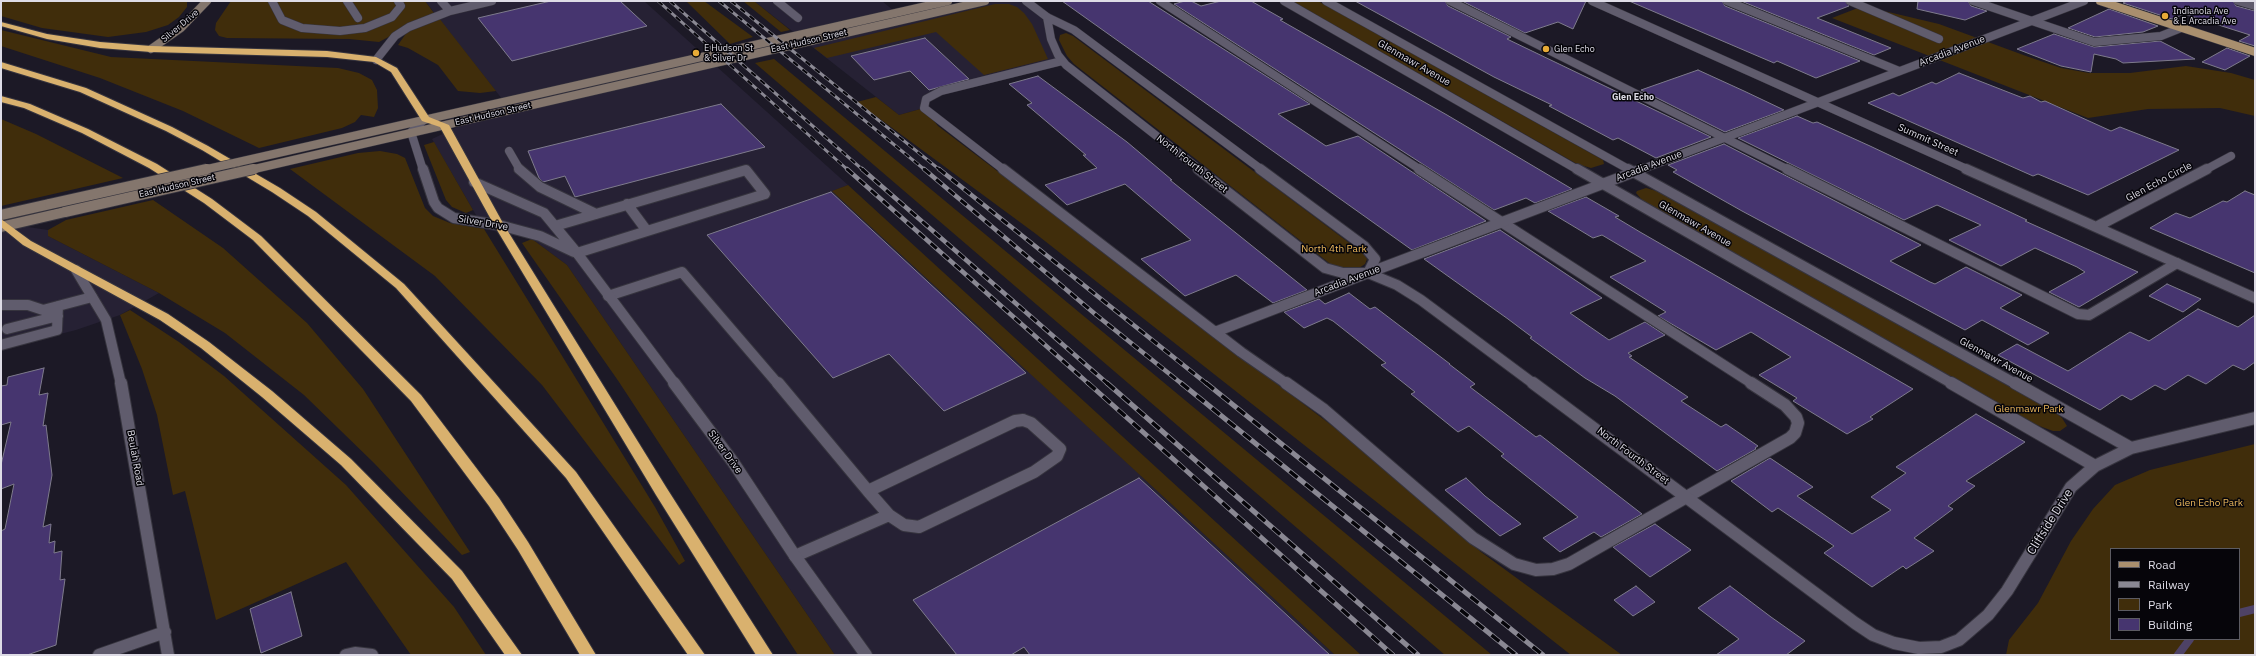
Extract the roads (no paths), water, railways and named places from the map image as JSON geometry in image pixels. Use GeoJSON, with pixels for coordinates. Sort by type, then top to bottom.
{"type":"FeatureCollection","features":[{"type":"Feature","properties":{"kind":"highway"},"geometry":{"type":"LineString","coordinates":[[1,24],[47,36],[100,45],[151,49],[327,54],[376,60],[394,70],[403,80],[425,119],[444,125],[499,225],[657,484],[765,655]]}},
{"type":"Feature","properties":{"kind":"highway"},"geometry":{"type":"LineString","coordinates":[[1,65],[83,90],[169,129],[205,148],[276,190],[312,214],[400,286],[571,475],[598,516],[697,655]]}},
{"type":"Feature","properties":{"kind":"highway"},"geometry":{"type":"LineString","coordinates":[[1,99],[27,106],[85,131],[153,166],[208,201],[257,238],[416,398],[498,508],[524,546],[588,655]]}},
{"type":"Feature","properties":{"kind":"highway"},"geometry":{"type":"LineString","coordinates":[[2,225],[23,241],[164,317],[205,345],[267,394],[340,457],[457,574],[514,655]]}},
{"type":"Feature","properties":{"kind":"main road","name":"Silver Drive"},"geometry":{"type":"LineString","coordinates":[[151,49],[181,28],[207,1]]}},
{"type":"Feature","properties":{"kind":"main road","name":"East Hudson Street"},"geometry":{"type":"LineString","coordinates":[[1,215],[948,1]]}},
{"type":"Feature","properties":{"kind":"main road","name":"East Hudson Street"},"geometry":{"type":"LineString","coordinates":[[2,225],[65,212],[985,1]]}},
{"type":"Feature","properties":{"kind":"main road"},"geometry":{"type":"LineString","coordinates":[[2100,1],[2255,52]]}},
{"type":"Feature","properties":{"kind":"street"},"geometry":{"type":"LineString","coordinates":[[272,1],[282,20],[302,28],[340,31],[365,28],[392,17],[401,6],[398,1]]}},
{"type":"Feature","properties":{"kind":"street"},"geometry":{"type":"LineString","coordinates":[[347,1],[358,18]]}},
{"type":"Feature","properties":{"kind":"street"},"geometry":{"type":"LineString","coordinates":[[442,1],[450,11]]}},
{"type":"Feature","properties":{"kind":"street"},"geometry":{"type":"LineString","coordinates":[[376,60],[395,36],[409,27],[450,11],[492,1]]}},
{"type":"Feature","properties":{"kind":"street"},"geometry":{"type":"LineString","coordinates":[[778,1],[798,18]]}},
{"type":"Feature","properties":{"kind":"street"},"geometry":{"type":"LineString","coordinates":[[1026,1],[1048,17],[1074,30],[1364,246],[1375,259],[1368,273]]}},
{"type":"Feature","properties":{"kind":"street"},"geometry":{"type":"LineString","coordinates":[[1062,61],[941,91],[926,99],[924,108],[1216,332],[1324,410],[1473,538],[1514,564],[1536,570],[1553,569],[1569,564],[1790,438],[1798,428],[1793,412],[1785,405],[1160,1]]}},
{"type":"Feature","properties":{"kind":"street","name":"Glenmawr Avenue"},"geometry":{"type":"LineString","coordinates":[[1284,1],[2095,466]]}},
{"type":"Feature","properties":{"kind":"street","name":"Glenmawr Avenue"},"geometry":{"type":"LineString","coordinates":[[1326,1],[2130,448]]}},
{"type":"Feature","properties":{"kind":"street"},"geometry":{"type":"LineString","coordinates":[[1450,1],[2083,315],[2089,315],[2177,263]]}},
{"type":"Feature","properties":{"kind":"street","name":"Summit Street"},"geometry":{"type":"LineString","coordinates":[[1592,1],[2255,298]]}},
{"type":"Feature","properties":{"kind":"street"},"geometry":{"type":"LineString","coordinates":[[1727,1],[1899,71]]}},
{"type":"Feature","properties":{"kind":"street"},"geometry":{"type":"LineString","coordinates":[[1850,1],[1938,39]]}},
{"type":"Feature","properties":{"kind":"street"},"geometry":{"type":"LineString","coordinates":[[1973,1],[2094,42],[2161,36],[2181,28]]}},
{"type":"Feature","properties":{"kind":"street","name":"Arcadia Avenue"},"geometry":{"type":"LineString","coordinates":[[1216,332],[2084,1]]}},
{"type":"Feature","properties":{"kind":"street"},"geometry":{"type":"LineString","coordinates":[[2238,1],[2255,6]]}},
{"type":"Feature","properties":{"kind":"street","name":"North Fourth Street"},"geometry":{"type":"LineString","coordinates":[[1048,17],[1051,39],[1062,61],[1325,268],[1343,274],[1368,273],[1397,285],[1422,300],[1855,623],[1873,635],[1894,643]]}},
{"type":"Feature","properties":{"kind":"street"},"geometry":{"type":"LineString","coordinates":[[411,132],[425,119]]}},
{"type":"Feature","properties":{"kind":"street","name":"Silver Drive"},"geometry":{"type":"LineString","coordinates":[[411,132],[434,202],[438,208],[454,218],[499,225],[540,236],[577,253]]}},
{"type":"Feature","properties":{"kind":"street"},"geometry":{"type":"LineString","coordinates":[[509,152],[518,168],[540,186],[596,214]]}},
{"type":"Feature","properties":{"kind":"street","name":"Glen Echo Circle"},"geometry":{"type":"LineString","coordinates":[[2096,227],[2231,156]]}},
{"type":"Feature","properties":{"kind":"street"},"geometry":{"type":"LineString","coordinates":[[555,226],[746,170],[765,194],[577,253]]}},
{"type":"Feature","properties":{"kind":"street","name":"Silver Drive"},"geometry":{"type":"LineString","coordinates":[[474,182],[544,213],[555,226],[577,253],[733,462],[795,556],[866,655]]}},
{"type":"Feature","properties":{"kind":"street"},"geometry":{"type":"LineString","coordinates":[[627,204],[646,231]]}},
{"type":"Feature","properties":{"kind":"street","name":"Beulah Road"},"geometry":{"type":"LineString","coordinates":[[76,270],[106,320],[118,366],[168,655]]}},
{"type":"Feature","properties":{"kind":"street"},"geometry":{"type":"LineString","coordinates":[[608,296],[682,272],[889,516],[904,525],[919,527],[1034,472],[1057,456],[1060,449],[1030,423],[1022,420],[1015,421],[868,491]]}},
{"type":"Feature","properties":{"kind":"street"},"geometry":{"type":"LineString","coordinates":[[7,329],[92,297]]}},
{"type":"Feature","properties":{"kind":"street"},"geometry":{"type":"LineString","coordinates":[[1,305],[28,305],[43,310],[58,311]]}},
{"type":"Feature","properties":{"kind":"street"},"geometry":{"type":"LineString","coordinates":[[1,345],[56,330],[58,311]]}},
{"type":"Feature","properties":{"kind":"street","name":"Cliffside Drive"},"geometry":{"type":"LineString","coordinates":[[1894,643],[1919,648],[1941,647],[1959,640],[1973,630],[1988,615],[2007,591],[2071,487],[2095,466],[2111,456],[2130,448],[2255,418]]}},
{"type":"Feature","properties":{"kind":"street"},"geometry":{"type":"LineString","coordinates":[[795,556],[889,516]]}},
{"type":"Feature","properties":{"kind":"street"},"geometry":{"type":"LineString","coordinates":[[99,655],[165,632]]}},
{"type":"Feature","properties":{"kind":"street"},"geometry":{"type":"LineString","coordinates":[[346,655],[355,653],[372,655]]}},
{"type":"Feature","properties":{"kind":"waterway"},"geometry":{"type":"LineString","coordinates":[[2240,613],[2255,609]]}},
{"type":"Feature","properties":{"kind":"waterway"},"geometry":{"type":"LineString","coordinates":[[2178,655],[2189,640]]}},
{"type":"Feature","properties":{"kind":"railway"},"geometry":{"type":"LineString","coordinates":[[658,1],[848,170]]}},
{"type":"Feature","properties":{"kind":"railway"},"geometry":{"type":"LineString","coordinates":[[670,1],[863,170]]}},
{"type":"Feature","properties":{"kind":"railway"},"geometry":{"type":"LineString","coordinates":[[719,1],[925,170]]}},
{"type":"Feature","properties":{"kind":"railway"},"geometry":{"type":"LineString","coordinates":[[731,1],[940,170]]}},
{"type":"Feature","properties":{"kind":"railway"},"geometry":{"type":"LineString","coordinates":[[847,169],[1089,384]]}},
{"type":"Feature","properties":{"kind":"railway"},"geometry":{"type":"LineString","coordinates":[[862,169],[1108,384]]}},
{"type":"Feature","properties":{"kind":"railway"},"geometry":{"type":"LineString","coordinates":[[924,169],[1095,314],[1182,384]]}},
{"type":"Feature","properties":{"kind":"railway"},"geometry":{"type":"LineString","coordinates":[[939,169],[1207,384]]}},
{"type":"Feature","properties":{"kind":"railway"},"geometry":{"type":"LineString","coordinates":[[1088,383],[1393,655]]}},
{"type":"Feature","properties":{"kind":"railway"},"geometry":{"type":"LineString","coordinates":[[1107,383],[1418,655]]}},
{"type":"Feature","properties":{"kind":"railway"},"geometry":{"type":"LineString","coordinates":[[1181,383],[1516,655]]}},
{"type":"Feature","properties":{"kind":"railway"},"geometry":{"type":"LineString","coordinates":[[1206,383],[1543,655]]}},
{"type":"Feature","properties":{"kind":"place","name":"Indianola Ave & E Arcadia Ave"},"geometry":{"type":"Point","coordinates":[2165,16]}},
{"type":"Feature","properties":{"kind":"place","name":"Glen Echo"},"geometry":{"type":"Point","coordinates":[1546,49]}},
{"type":"Feature","properties":{"kind":"place","name":"E Hudson St & Silver Dr"},"geometry":{"type":"Point","coordinates":[696,53]}},
{"type":"Feature","properties":{"kind":"district","name":"Glen Echo"},"geometry":{"type":"Point","coordinates":[1633,97]}},
{"type":"Feature","properties":{"kind":"park label","name":"North 4th Park"},"geometry":{"type":"Point","coordinates":[1334,249]}},
{"type":"Feature","properties":{"kind":"park label","name":"Glenmawr Park"},"geometry":{"type":"Point","coordinates":[2029,409]}},
{"type":"Feature","properties":{"kind":"park label","name":"Glen Echo Park"},"geometry":{"type":"Point","coordinates":[2209,503]}}]}
